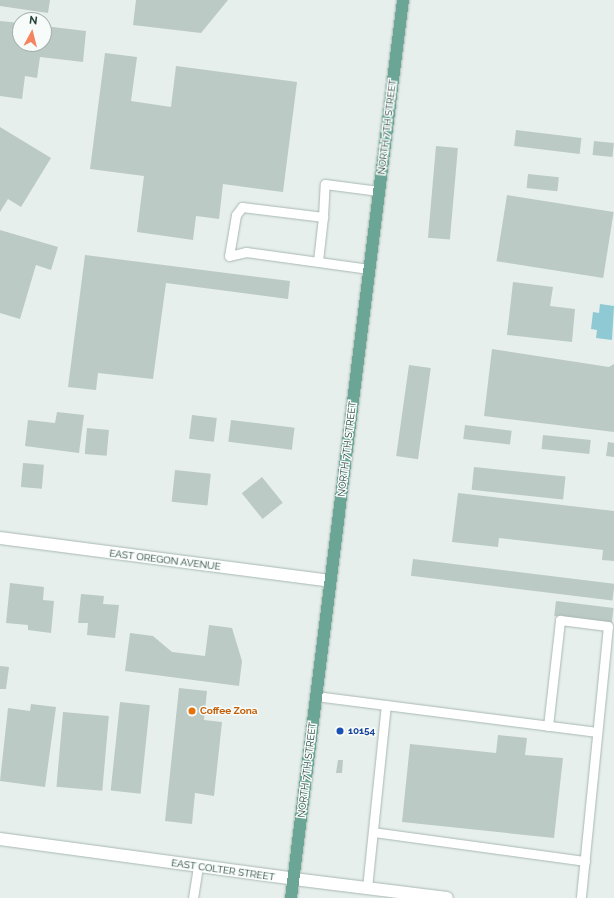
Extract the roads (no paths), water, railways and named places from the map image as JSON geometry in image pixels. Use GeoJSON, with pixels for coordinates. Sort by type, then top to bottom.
{"type":"FeatureCollection","features":[{"type":"Feature","properties":{"kind":"main road","name":"NORTH 7TH STREET"},"geometry":{"type":"LineString","coordinates":[[291,898],[403,0]]}},
{"type":"Feature","properties":{"kind":"street","name":"EAST OREGON AVENUE"},"geometry":{"type":"LineString","coordinates":[[0,538],[330,581]]}},
{"type":"Feature","properties":{"kind":"street","name":"EAST COLTER STREET"},"geometry":{"type":"LineString","coordinates":[[0,839],[198,867],[447,898]]}},
{"type":"Feature","properties":{"kind":"lane"},"geometry":{"type":"LineString","coordinates":[[318,261],[325,184],[379,191]]}},
{"type":"Feature","properties":{"kind":"lane"},"geometry":{"type":"LineString","coordinates":[[323,217],[242,207],[236,215],[230,256],[246,252],[369,269]]}},
{"type":"Feature","properties":{"kind":"lane"},"geometry":{"type":"LineString","coordinates":[[548,726],[560,620],[608,626],[582,898]]}},
{"type":"Feature","properties":{"kind":"lane"},"geometry":{"type":"LineString","coordinates":[[316,696],[597,732]]}},
{"type":"Feature","properties":{"kind":"lane"},"geometry":{"type":"LineString","coordinates":[[367,888],[386,705]]}},
{"type":"Feature","properties":{"kind":"lane"},"geometry":{"type":"LineString","coordinates":[[373,832],[585,861]]}},
{"type":"Feature","properties":{"kind":"lane"},"geometry":{"type":"LineString","coordinates":[[193,898],[198,867]]}},
{"type":"Feature","properties":{"kind":"water"},"geometry":{"type":"Polygon","coordinates":[[[600,304],[614,306],[612,340],[596,338],[597,330],[591,329],[593,312],[599,313],[600,304]]]}},
{"type":"Feature","properties":{"kind":"place","name":"Coffee Zona"},"geometry":{"type":"Point","coordinates":[192,711]}},
{"type":"Feature","properties":{"kind":"place","name":"10154"},"geometry":{"type":"Point","coordinates":[340,731]}}]}
